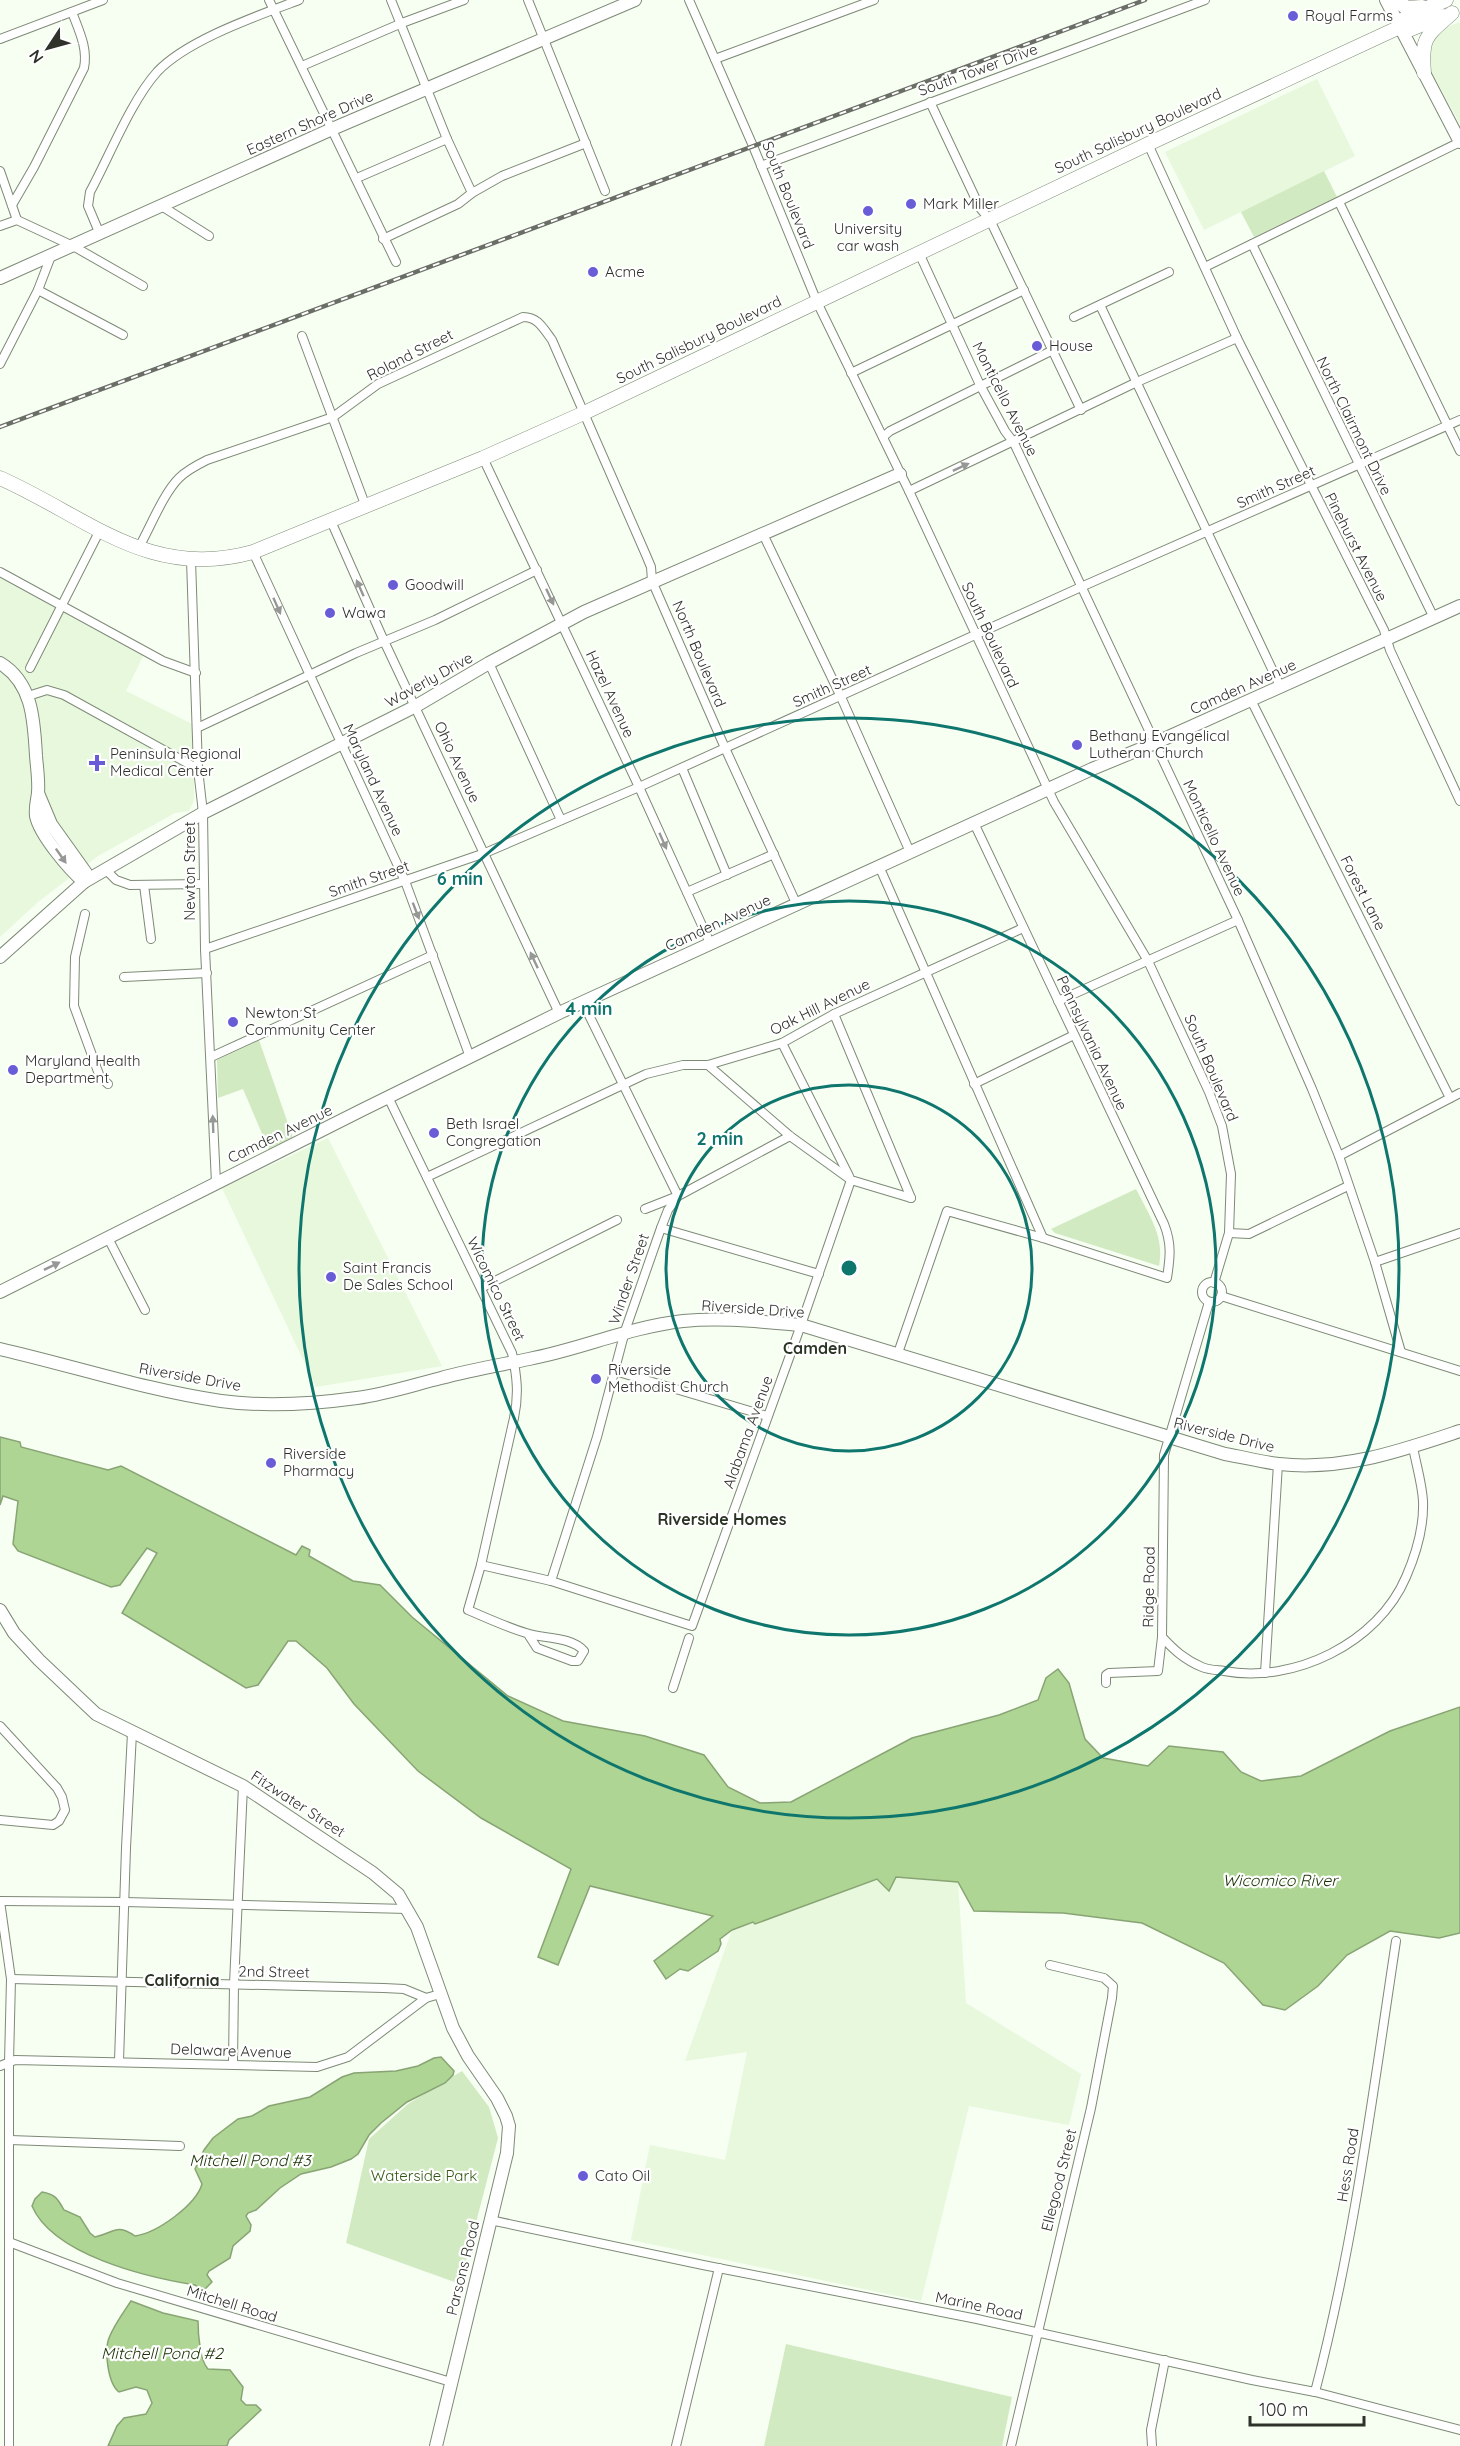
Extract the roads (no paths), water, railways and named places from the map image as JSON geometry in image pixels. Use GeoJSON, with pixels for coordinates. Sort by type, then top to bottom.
{"type":"FeatureCollection","features":[{"type":"Feature","properties":{"kind":"main road"},"geometry":{"type":"LineString","coordinates":[[1395,0],[1413,9],[1431,6]]}},
{"type":"Feature","properties":{"kind":"main road","name":"South Salisbury Boulevard"},"geometry":{"type":"LineString","coordinates":[[1400,27],[1406,17],[1446,0]]}},
{"type":"Feature","properties":{"kind":"main road","name":"South Salisbury Boulevard"},"geometry":{"type":"LineString","coordinates":[[0,478],[138,549],[172,558],[191,560],[234,558],[253,552],[483,458],[584,413],[1148,144],[1400,27],[1411,28],[1456,12]]}},
{"type":"Feature","properties":{"kind":"main road"},"geometry":{"type":"LineString","coordinates":[[1424,73],[1422,48],[1431,32],[1456,12]]}},
{"type":"Feature","properties":{"kind":"street"},"geometry":{"type":"LineString","coordinates":[[0,39],[104,0]]}},
{"type":"Feature","properties":{"kind":"street"},"geometry":{"type":"LineString","coordinates":[[270,0],[396,262]]}},
{"type":"Feature","properties":{"kind":"street"},"geometry":{"type":"LineString","coordinates":[[99,232],[88,206],[90,192],[140,95],[158,72],[175,57],[197,44],[299,0]]}},
{"type":"Feature","properties":{"kind":"street"},"geometry":{"type":"LineString","coordinates":[[391,0],[447,140],[472,193]]}},
{"type":"Feature","properties":{"kind":"street"},"geometry":{"type":"LineString","coordinates":[[302,66],[402,23],[464,0]]}},
{"type":"Feature","properties":{"kind":"street"},"geometry":{"type":"LineString","coordinates":[[528,0],[605,191]]}},
{"type":"Feature","properties":{"kind":"street","name":"Eastern Shore Drive"},"geometry":{"type":"LineString","coordinates":[[0,278],[332,129],[635,0]]}},
{"type":"Feature","properties":{"kind":"street","name":"South Boulevard"},"geometry":{"type":"LineString","coordinates":[[689,0],[817,302],[909,491],[1048,791],[1080,849],[1148,961],[1209,1092],[1222,1126],[1231,1174],[1229,1233],[1214,1283]]}},
{"type":"Feature","properties":{"kind":"street"},"geometry":{"type":"LineString","coordinates":[[715,59],[874,0]]}},
{"type":"Feature","properties":{"kind":"street","name":"South Tower Drive"},"geometry":{"type":"LineString","coordinates":[[761,166],[1205,0]]}},
{"type":"Feature","properties":{"kind":"street"},"geometry":{"type":"LineString","coordinates":[[1205,267],[1460,142],[1386,0]]}},
{"type":"Feature","properties":{"kind":"street"},"geometry":{"type":"LineString","coordinates":[[12,205],[84,68],[85,45],[72,12]]}},
{"type":"Feature","properties":{"kind":"street"},"geometry":{"type":"LineString","coordinates":[[930,102],[980,208],[990,220],[1081,410]]}},
{"type":"Feature","properties":{"kind":"street"},"geometry":{"type":"LineString","coordinates":[[357,178],[447,140]]}},
{"type":"Feature","properties":{"kind":"street"},"geometry":{"type":"LineString","coordinates":[[383,239],[458,204],[502,176],[586,143]]}},
{"type":"Feature","properties":{"kind":"street","name":"Pinehurst Avenue"},"geometry":{"type":"LineString","coordinates":[[1148,144],[1237,338],[1384,630],[1460,801]]}},
{"type":"Feature","properties":{"kind":"street"},"geometry":{"type":"LineString","coordinates":[[0,171],[17,220]]}},
{"type":"Feature","properties":{"kind":"street"},"geometry":{"type":"LineString","coordinates":[[1339,202],[1460,451]]}},
{"type":"Feature","properties":{"kind":"street"},"geometry":{"type":"LineString","coordinates":[[160,205],[209,236]]}},
{"type":"Feature","properties":{"kind":"street"},"geometry":{"type":"LineString","coordinates":[[0,226],[17,220],[73,246],[143,286]]}},
{"type":"Feature","properties":{"kind":"street","name":"North Clairmont Drive"},"geometry":{"type":"LineString","coordinates":[[1252,244],[1358,466],[1434,618]]}},
{"type":"Feature","properties":{"kind":"street","name":"Monticello Avenue"},"geometry":{"type":"LineString","coordinates":[[919,253],[980,385],[1005,431],[1014,442],[1238,920],[1339,1156],[1375,1262],[1401,1352]]}},
{"type":"Feature","properties":{"kind":"street"},"geometry":{"type":"LineString","coordinates":[[0,364],[38,290],[51,256]]}},
{"type":"Feature","properties":{"kind":"street"},"geometry":{"type":"LineString","coordinates":[[1074,317],[1169,272]]}},
{"type":"Feature","properties":{"kind":"street"},"geometry":{"type":"LineString","coordinates":[[38,290],[123,335]]}},
{"type":"Feature","properties":{"kind":"street"},"geometry":{"type":"LineString","coordinates":[[851,373],[1024,290]]}},
{"type":"Feature","properties":{"kind":"street"},"geometry":{"type":"LineString","coordinates":[[1100,305],[1280,686]]}},
{"type":"Feature","properties":{"kind":"street","name":"Roland Street"},"geometry":{"type":"LineString","coordinates":[[138,549],[170,490],[178,479],[193,468],[207,460],[333,417],[378,384],[523,317],[532,317],[537,320],[552,340],[584,413]]}},
{"type":"Feature","properties":{"kind":"street"},"geometry":{"type":"LineString","coordinates":[[302,336],[366,507]]}},
{"type":"Feature","properties":{"kind":"street"},"geometry":{"type":"LineString","coordinates":[[909,491],[1137,382],[1237,338]]}},
{"type":"Feature","properties":{"kind":"street"},"geometry":{"type":"LineString","coordinates":[[883,437],[890,431],[1053,350]]}},
{"type":"Feature","properties":{"kind":"street","name":"North Boulevard"},"geometry":{"type":"LineString","coordinates":[[584,413],[651,567],[652,581],[796,903]]}},
{"type":"Feature","properties":{"kind":"street","name":"Smith Street"},"geometry":{"type":"LineString","coordinates":[[205,949],[485,854],[1460,420]]}},
{"type":"Feature","properties":{"kind":"street","name":"Hazel Avenue"},"geometry":{"type":"LineString","coordinates":[[483,458],[639,787],[710,943]]}},
{"type":"Feature","properties":{"kind":"street","name":"Waverly Drive"},"geometry":{"type":"LineString","coordinates":[[0,957],[84,882],[203,813],[416,706],[489,663],[652,581],[900,474]]}},
{"type":"Feature","properties":{"kind":"street","name":"Ohio Avenue"},"geometry":{"type":"LineString","coordinates":[[331,521],[384,641],[559,1013]]}},
{"type":"Feature","properties":{"kind":"street"},"geometry":{"type":"LineString","coordinates":[[30,668],[100,530]]}},
{"type":"Feature","properties":{"kind":"street"},"geometry":{"type":"LineString","coordinates":[[763,534],[841,697],[910,852]]}},
{"type":"Feature","properties":{"kind":"street","name":"Maryland Avenue"},"geometry":{"type":"LineString","coordinates":[[253,552],[405,881],[470,1057]]}},
{"type":"Feature","properties":{"kind":"street","name":"Newton Street"},"geometry":{"type":"LineString","coordinates":[[191,560],[198,769],[203,813],[205,949],[216,1183]]}},
{"type":"Feature","properties":{"kind":"street"},"geometry":{"type":"LineString","coordinates":[[197,728],[537,570]]}},
{"type":"Feature","properties":{"kind":"street"},"geometry":{"type":"LineString","coordinates":[[0,572],[163,661],[196,673]]}},
{"type":"Feature","properties":{"kind":"street","name":"Camden Avenue"},"geometry":{"type":"LineString","coordinates":[[0,1292],[559,1013],[1092,769],[1460,606]]}},
{"type":"Feature","properties":{"kind":"street"},"geometry":{"type":"LineString","coordinates":[[0,663],[15,675],[28,696],[34,721],[38,793],[51,824],[86,873],[84,882]]}},
{"type":"Feature","properties":{"kind":"street"},"geometry":{"type":"LineString","coordinates":[[489,663],[561,820]]}},
{"type":"Feature","properties":{"kind":"street"},"geometry":{"type":"LineString","coordinates":[[28,696],[47,690],[64,695],[198,769]]}},
{"type":"Feature","properties":{"kind":"street","name":"Forest Lane"},"geometry":{"type":"LineString","coordinates":[[1251,700],[1450,1098]]}},
{"type":"Feature","properties":{"kind":"street"},"geometry":{"type":"LineString","coordinates":[[682,768],[727,874]]}},
{"type":"Feature","properties":{"kind":"street","name":"Pennsylvania Avenue"},"geometry":{"type":"LineString","coordinates":[[974,823],[1168,1235],[1171,1255],[1167,1278],[1043,1238]]}},
{"type":"Feature","properties":{"kind":"street"},"geometry":{"type":"LineString","coordinates":[[687,892],[774,854]]}},
{"type":"Feature","properties":{"kind":"street"},"geometry":{"type":"LineString","coordinates":[[879,866],[924,974],[1043,1238]]}},
{"type":"Feature","properties":{"kind":"street"},"geometry":{"type":"LineString","coordinates":[[105,869],[120,883],[203,884]]}},
{"type":"Feature","properties":{"kind":"street"},"geometry":{"type":"LineString","coordinates":[[144,885],[151,939]]}},
{"type":"Feature","properties":{"kind":"street"},"geometry":{"type":"LineString","coordinates":[[86,914],[75,957],[74,1006],[100,1077],[108,1084]]}},
{"type":"Feature","properties":{"kind":"street"},"geometry":{"type":"LineString","coordinates":[[1058,1001],[1238,920]]}},
{"type":"Feature","properties":{"kind":"street","name":"Oak Hill Avenue"},"geometry":{"type":"LineString","coordinates":[[427,1177],[622,1084],[662,1069],[683,1065],[708,1065],[782,1043],[834,1014],[1023,928]]}},
{"type":"Feature","properties":{"kind":"street"},"geometry":{"type":"LineString","coordinates":[[211,1057],[433,955]]}},
{"type":"Feature","properties":{"kind":"street"},"geometry":{"type":"LineString","coordinates":[[124,976],[207,973]]}},
{"type":"Feature","properties":{"kind":"street"},"geometry":{"type":"LineString","coordinates":[[583,1003],[678,1196]]}},
{"type":"Feature","properties":{"kind":"street"},"geometry":{"type":"LineString","coordinates":[[708,1065],[790,1136],[851,1180],[911,1198],[834,1014]]}},
{"type":"Feature","properties":{"kind":"street"},"geometry":{"type":"LineString","coordinates":[[974,1084],[1074,1035]]}},
{"type":"Feature","properties":{"kind":"street"},"geometry":{"type":"LineString","coordinates":[[782,1043],[851,1180]]}},
{"type":"Feature","properties":{"kind":"street"},"geometry":{"type":"LineString","coordinates":[[1339,1156],[1460,1093]]}},
{"type":"Feature","properties":{"kind":"street","name":"Wicomico Street"},"geometry":{"type":"LineString","coordinates":[[388,1097],[512,1353],[518,1400],[481,1565],[468,1610],[528,1634]]}},
{"type":"Feature","properties":{"kind":"street"},"geometry":{"type":"LineString","coordinates":[[645,1209],[678,1196],[790,1136]]}},
{"type":"Feature","properties":{"kind":"street","name":"Alabama Avenue"},"geometry":{"type":"LineString","coordinates":[[551,1581],[692,1626],[851,1180]]}},
{"type":"Feature","properties":{"kind":"street"},"geometry":{"type":"LineString","coordinates":[[1229,1233],[1249,1234],[1348,1186]]}},
{"type":"Feature","properties":{"kind":"street","name":"Winder Street"},"geometry":{"type":"LineString","coordinates":[[551,1581],[597,1437],[625,1331],[661,1228],[678,1196]]}},
{"type":"Feature","properties":{"kind":"street"},"geometry":{"type":"LineString","coordinates":[[898,1353],[947,1211],[1043,1238]]}},
{"type":"Feature","properties":{"kind":"street"},"geometry":{"type":"LineString","coordinates":[[481,1288],[617,1220]]}},
{"type":"Feature","properties":{"kind":"street"},"geometry":{"type":"LineString","coordinates":[[661,1228],[819,1274]]}},
{"type":"Feature","properties":{"kind":"street"},"geometry":{"type":"LineString","coordinates":[[1375,1262],[1460,1233]]}},
{"type":"Feature","properties":{"kind":"street"},"geometry":{"type":"LineString","coordinates":[[108,1238],[145,1310]]}},
{"type":"Feature","properties":{"kind":"street"},"geometry":{"type":"LineString","coordinates":[[1214,1283],[1220,1287],[1221,1296],[1215,1302],[1209,1302],[1203,1296],[1203,1290],[1206,1285],[1214,1283]]}},
{"type":"Feature","properties":{"kind":"street"},"geometry":{"type":"LineString","coordinates":[[1221,1296],[1460,1371]]}},
{"type":"Feature","properties":{"kind":"street"},"geometry":{"type":"LineString","coordinates":[[1168,1436],[1209,1302]]}},
{"type":"Feature","properties":{"kind":"street","name":"Riverside Drive"},"geometry":{"type":"LineString","coordinates":[[0,1349],[162,1390],[222,1401],[272,1404],[358,1398],[529,1359],[625,1331],[682,1321],[712,1319],[801,1325],[1225,1454],[1278,1464],[1330,1464],[1385,1456],[1460,1431]]}},
{"type":"Feature","properties":{"kind":"street"},"geometry":{"type":"LineString","coordinates":[[615,1371],[767,1416]]}},
{"type":"Feature","properties":{"kind":"street","name":"Ridge Road"},"geometry":{"type":"LineString","coordinates":[[1168,1436],[1164,1455],[1162,1637],[1180,1656],[1203,1668],[1238,1674],[1265,1673],[1294,1668],[1320,1659],[1345,1646],[1368,1628],[1388,1606],[1406,1579],[1416,1550],[1421,1524],[1423,1501],[1413,1447]]}},
{"type":"Feature","properties":{"kind":"street"},"geometry":{"type":"LineString","coordinates":[[1265,1673],[1278,1464]]}},
{"type":"Feature","properties":{"kind":"street"},"geometry":{"type":"LineString","coordinates":[[481,1565],[551,1581]]}},
{"type":"Feature","properties":{"kind":"street","name":"Fitzwater Street"},"geometry":{"type":"LineString","coordinates":[[0,1610],[14,1633],[81,1702],[96,1714],[243,1786],[373,1873],[398,1894],[417,1927],[440,1994],[460,2042],[497,2098]]}},
{"type":"Feature","properties":{"kind":"street"},"geometry":{"type":"LineString","coordinates":[[528,1634],[580,1647],[584,1652],[583,1656],[578,1661],[572,1661],[537,1648],[528,1634]]}},
{"type":"Feature","properties":{"kind":"street"},"geometry":{"type":"LineString","coordinates":[[1106,1683],[1109,1673],[1158,1671],[1162,1637]]}},
{"type":"Feature","properties":{"kind":"street"},"geometry":{"type":"LineString","coordinates":[[673,1688],[689,1638]]}},
{"type":"Feature","properties":{"kind":"street"},"geometry":{"type":"LineString","coordinates":[[0,1726],[57,1788],[65,1810],[59,1821],[53,1825],[0,1820]]}},
{"type":"Feature","properties":{"kind":"street"},"geometry":{"type":"LineString","coordinates":[[119,2061],[132,1733]]}},
{"type":"Feature","properties":{"kind":"street"},"geometry":{"type":"LineString","coordinates":[[233,2064],[234,1984],[243,1786]]}},
{"type":"Feature","properties":{"kind":"street"},"geometry":{"type":"LineString","coordinates":[[9,2446],[10,2140],[4,2064],[11,1979],[0,1901],[408,1909]]}},
{"type":"Feature","properties":{"kind":"street","name":"Hess Road"},"geometry":{"type":"LineString","coordinates":[[1315,2392],[1343,2274],[1364,2154],[1396,1941]]}},
{"type":"Feature","properties":{"kind":"street","name":"Ellegood Street"},"geometry":{"type":"LineString","coordinates":[[1011,2446],[1036,2332],[1091,2108],[1113,1986],[1104,1978],[1050,1965]]}},
{"type":"Feature","properties":{"kind":"street","name":"2nd Street"},"geometry":{"type":"LineString","coordinates":[[11,1979],[404,1989],[426,1998]]}},
{"type":"Feature","properties":{"kind":"street","name":"Delaware Avenue"},"geometry":{"type":"LineString","coordinates":[[4,2064],[119,2061],[317,2067],[336,2063],[348,2057],[426,1998],[440,1994]]}},
{"type":"Feature","properties":{"kind":"street","name":"Parsons Road"},"geometry":{"type":"LineString","coordinates":[[435,2446],[509,2139],[509,2126],[497,2098]]}},
{"type":"Feature","properties":{"kind":"street"},"geometry":{"type":"LineString","coordinates":[[10,2140],[180,2146]]}},
{"type":"Feature","properties":{"kind":"street","name":"Marine Road"},"geometry":{"type":"LineString","coordinates":[[490,2220],[1315,2392],[1460,2430]]}},
{"type":"Feature","properties":{"kind":"street","name":"Mitchell Road"},"geometry":{"type":"LineString","coordinates":[[9,2242],[128,2287],[451,2382]]}},
{"type":"Feature","properties":{"kind":"street"},"geometry":{"type":"LineString","coordinates":[[675,2446],[719,2268]]}},
{"type":"Feature","properties":{"kind":"street"},"geometry":{"type":"LineString","coordinates":[[1152,2446],[1151,2430],[1165,2360]]}},
{"type":"Feature","properties":{"kind":"water","name":"Wicomico River"},"geometry":{"type":"Polygon","coordinates":[[[0,1437],[20,1442],[21,1447],[108,1470],[121,1466],[296,1555],[302,1546],[310,1550],[309,1556],[353,1581],[380,1585],[412,1617],[508,1696],[563,1721],[645,1736],[704,1755],[728,1787],[760,1803],[791,1802],[912,1738],[999,1715],[1038,1700],[1046,1678],[1058,1669],[1069,1683],[1085,1739],[1103,1758],[1148,1766],[1169,1746],[1223,1752],[1241,1772],[1261,1781],[1301,1776],[1390,1731],[1460,1707],[1460,1933],[1439,1938],[1390,1931],[1347,1955],[1318,1986],[1285,2010],[1263,2005],[1224,1963],[1142,1923],[1063,1913],[974,1911],[958,1882],[896,1877],[889,1891],[877,1879],[755,1924],[753,1922],[732,1930],[720,1939],[721,1944],[718,1951],[688,1971],[680,1969],[666,1979],[654,1961],[713,1916],[590,1886],[558,1965],[538,1957],[571,1869],[481,1818],[418,1771],[354,1704],[327,1668],[296,1641],[288,1641],[258,1685],[246,1688],[122,1613],[157,1553],[147,1548],[120,1585],[111,1587],[18,1551],[13,1544],[18,1501],[3,1496],[0,1505],[0,1437]]]}},
{"type":"Feature","properties":{"kind":"water","name":"Mitchell Pond #3"},"geometry":{"type":"Polygon","coordinates":[[[441,2057],[454,2071],[453,2075],[445,2083],[407,2102],[381,2123],[369,2135],[358,2154],[331,2167],[301,2174],[280,2188],[256,2210],[248,2213],[246,2216],[251,2225],[250,2231],[233,2246],[230,2258],[209,2271],[207,2275],[212,2282],[203,2291],[195,2285],[152,2276],[103,2261],[80,2250],[59,2238],[43,2223],[32,2206],[42,2192],[50,2194],[56,2198],[64,2210],[80,2217],[95,2237],[115,2230],[123,2230],[135,2236],[144,2234],[164,2224],[192,2201],[202,2184],[195,2169],[204,2150],[213,2138],[238,2119],[252,2116],[269,2106],[310,2097],[342,2077],[354,2073],[396,2071],[441,2057]]]}},
{"type":"Feature","properties":{"kind":"water","name":"Mitchell Pond #2"},"geometry":{"type":"Polygon","coordinates":[[[131,2301],[163,2313],[198,2321],[201,2353],[205,2365],[208,2369],[230,2370],[243,2387],[241,2400],[246,2405],[256,2405],[261,2410],[229,2440],[227,2446],[108,2446],[117,2426],[124,2418],[146,2414],[152,2403],[147,2390],[136,2387],[119,2392],[112,2382],[108,2367],[109,2338],[131,2301]]]}},
{"type":"Feature","properties":{"kind":"railway"},"geometry":{"type":"LineString","coordinates":[[0,427],[1145,0]]}},
{"type":"Feature","properties":{"kind":"place","name":"Royal Farms"},"geometry":{"type":"Point","coordinates":[1293,16]}},
{"type":"Feature","properties":{"kind":"place","name":"Mark Miller"},"geometry":{"type":"Point","coordinates":[911,204]}},
{"type":"Feature","properties":{"kind":"place","name":"University car wash"},"geometry":{"type":"Point","coordinates":[868,211]}},
{"type":"Feature","properties":{"kind":"place","name":"Acme"},"geometry":{"type":"Point","coordinates":[593,272]}},
{"type":"Feature","properties":{"kind":"place","name":"House"},"geometry":{"type":"Point","coordinates":[1037,346]}},
{"type":"Feature","properties":{"kind":"place","name":"Goodwill"},"geometry":{"type":"Point","coordinates":[393,585]}},
{"type":"Feature","properties":{"kind":"place","name":"Wawa"},"geometry":{"type":"Point","coordinates":[330,613]}},
{"type":"Feature","properties":{"kind":"place","name":"Bethany Evangelical Lutheran Church"},"geometry":{"type":"Point","coordinates":[1077,745]}},
{"type":"Feature","properties":{"kind":"place","name":"Peninsula Regional Medical Center"},"geometry":{"type":"Point","coordinates":[97,763]}},
{"type":"Feature","properties":{"kind":"place","name":"Newton St Community Center"},"geometry":{"type":"Point","coordinates":[233,1022]}},
{"type":"Feature","properties":{"kind":"place","name":"Maryland Health Department"},"geometry":{"type":"Point","coordinates":[13,1070]}},
{"type":"Feature","properties":{"kind":"place","name":"Beth Israel Congregation"},"geometry":{"type":"Point","coordinates":[434,1133]}},
{"type":"Feature","properties":{"kind":"place","name":"Saint Francis De Sales School"},"geometry":{"type":"Point","coordinates":[331,1277]}},
{"type":"Feature","properties":{"kind":"place","name":"Riverside Methodist Church"},"geometry":{"type":"Point","coordinates":[596,1379]}},
{"type":"Feature","properties":{"kind":"place","name":"Riverside Pharmacy"},"geometry":{"type":"Point","coordinates":[271,1463]}},
{"type":"Feature","properties":{"kind":"place","name":"Cato Oil"},"geometry":{"type":"Point","coordinates":[583,2176]}},
{"type":"Feature","properties":{"kind":"district","name":"Camden"},"geometry":{"type":"Point","coordinates":[815,1348]}},
{"type":"Feature","properties":{"kind":"district","name":"Riverside Homes"},"geometry":{"type":"Point","coordinates":[722,1519]}},
{"type":"Feature","properties":{"kind":"district","name":"California"},"geometry":{"type":"Point","coordinates":[182,1980]}},
{"type":"Feature","properties":{"kind":"park label","name":"Waterside Park"},"geometry":{"type":"Point","coordinates":[424,2176]}}]}
